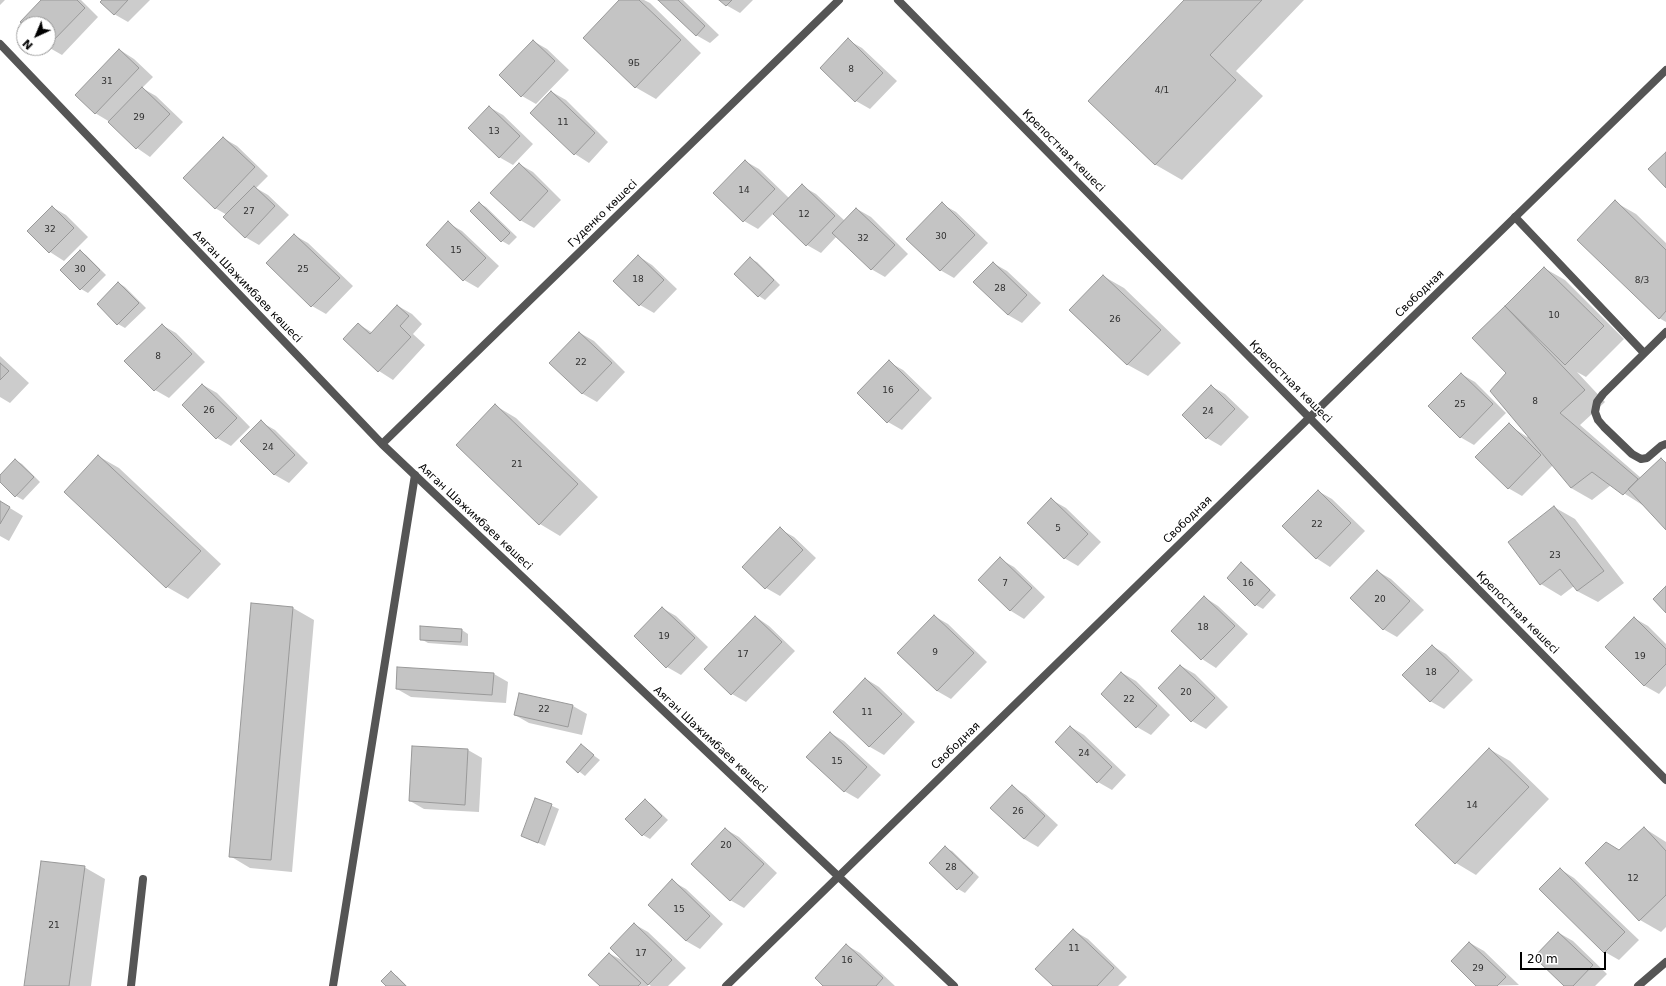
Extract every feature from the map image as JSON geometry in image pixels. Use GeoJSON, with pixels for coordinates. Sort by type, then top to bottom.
{"type":"FeatureCollection","features":[{"type":"Feature","properties":{"kind":"street","name":"Гуденко көшесі"},"geometry":{"type":"LineString","coordinates":[[382,444],[839,0]]}},
{"type":"Feature","properties":{"kind":"street","name":"Крепостная көшесі"},"geometry":{"type":"LineString","coordinates":[[898,0],[1666,780]]}},
{"type":"Feature","properties":{"kind":"street","name":"Аяган Шажимбаев көшесі"},"geometry":{"type":"LineString","coordinates":[[0,44],[382,444],[954,986]]}},
{"type":"Feature","properties":{"kind":"street","name":"Свободная"},"geometry":{"type":"LineString","coordinates":[[726,986],[1666,70]]}},
{"type":"Feature","properties":{"kind":"street"},"geometry":{"type":"LineString","coordinates":[[1515,217],[1644,353]]}},
{"type":"Feature","properties":{"kind":"street"},"geometry":{"type":"LineString","coordinates":[[1666,332],[1600,398],[1597,402],[1595,412],[1598,420],[1604,428],[1632,454],[1641,459],[1647,458],[1661,446],[1666,444]]}},
{"type":"Feature","properties":{"kind":"street"},"geometry":{"type":"LineString","coordinates":[[333,986],[415,475]]}},
{"type":"Feature","properties":{"kind":"street"},"geometry":{"type":"LineString","coordinates":[[131,986],[143,879]]}},
{"type":"Feature","properties":{"kind":"street"},"geometry":{"type":"LineString","coordinates":[[1638,986],[1666,962]]}},
{"type":"Feature","properties":{"kind":"building"},"geometry":{"type":"Polygon","coordinates":[[[41,0],[77,0],[85,8],[56,38],[56,16],[26,16],[41,0]]]}},
{"type":"Feature","properties":{"kind":"building"},"geometry":{"type":"Polygon","coordinates":[[[102,0],[128,0],[114,15],[100,2],[102,0]]]}},
{"type":"Feature","properties":{"kind":"building"},"geometry":{"type":"Polygon","coordinates":[[[619,0],[639,0],[681,40],[635,88],[583,38],[619,0]]]}},
{"type":"Feature","properties":{"kind":"building"},"geometry":{"type":"Polygon","coordinates":[[[658,0],[678,0],[705,26],[696,36],[658,0]]]}},
{"type":"Feature","properties":{"kind":"building"},"geometry":{"type":"Polygon","coordinates":[[[719,0],[732,0],[726,6],[719,0]]]}},
{"type":"Feature","properties":{"kind":"building"},"geometry":{"type":"Polygon","coordinates":[[[1184,0],[1262,0],[1210,55],[1236,80],[1155,165],[1088,101],[1184,0]]]}},
{"type":"Feature","properties":{"kind":"building"},"geometry":{"type":"Polygon","coordinates":[[[848,38],[883,73],[855,102],[820,68],[848,38]]]}},
{"type":"Feature","properties":{"kind":"building"},"geometry":{"type":"Polygon","coordinates":[[[533,40],[555,61],[521,97],[499,75],[533,40]]]}},
{"type":"Feature","properties":{"kind":"building"},"geometry":{"type":"Polygon","coordinates":[[[119,49],[139,68],[95,114],[75,95],[119,49]]]}},
{"type":"Feature","properties":{"kind":"building"},"geometry":{"type":"Polygon","coordinates":[[[142,87],[170,114],[136,149],[108,122],[142,87]]]}},
{"type":"Feature","properties":{"kind":"building"},"geometry":{"type":"Polygon","coordinates":[[[551,91],[595,133],[574,155],[530,113],[551,91]]]}},
{"type":"Feature","properties":{"kind":"building"},"geometry":{"type":"Polygon","coordinates":[[[489,106],[520,136],[499,158],[468,128],[489,106]]]}},
{"type":"Feature","properties":{"kind":"building"},"geometry":{"type":"Polygon","coordinates":[[[223,137],[255,167],[215,209],[183,178],[223,137]]]}},
{"type":"Feature","properties":{"kind":"building"},"geometry":{"type":"Polygon","coordinates":[[[1666,152],[1666,188],[1648,169],[1666,152]]]}},
{"type":"Feature","properties":{"kind":"building"},"geometry":{"type":"Polygon","coordinates":[[[745,160],[775,189],[743,222],[713,193],[745,160]]]}},
{"type":"Feature","properties":{"kind":"building"},"geometry":{"type":"Polygon","coordinates":[[[519,163],[548,191],[520,221],[490,193],[519,163]]]}},
{"type":"Feature","properties":{"kind":"building"},"geometry":{"type":"Polygon","coordinates":[[[802,184],[835,216],[806,246],[773,214],[802,184]]]}},
{"type":"Feature","properties":{"kind":"building"},"geometry":{"type":"Polygon","coordinates":[[[254,186],[275,206],[245,238],[223,217],[254,186]]]}},
{"type":"Feature","properties":{"kind":"building"},"geometry":{"type":"Polygon","coordinates":[[[1615,200],[1666,250],[1666,311],[1659,319],[1577,240],[1615,200]]]}},
{"type":"Feature","properties":{"kind":"building"},"geometry":{"type":"Polygon","coordinates":[[[479,202],[510,233],[501,242],[470,211],[479,202]]]}},
{"type":"Feature","properties":{"kind":"building"},"geometry":{"type":"Polygon","coordinates":[[[942,202],[975,235],[940,271],[906,239],[942,202]]]}},
{"type":"Feature","properties":{"kind":"building"},"geometry":{"type":"Polygon","coordinates":[[[52,206],[74,228],[49,253],[27,231],[52,206]]]}},
{"type":"Feature","properties":{"kind":"building"},"geometry":{"type":"Polygon","coordinates":[[[856,208],[895,245],[871,270],[832,233],[856,208]]]}},
{"type":"Feature","properties":{"kind":"building"},"geometry":{"type":"Polygon","coordinates":[[[448,221],[486,258],[463,281],[426,245],[448,221]]]}},
{"type":"Feature","properties":{"kind":"building"},"geometry":{"type":"Polygon","coordinates":[[[294,234],[340,278],[311,307],[266,263],[294,234]]]}},
{"type":"Feature","properties":{"kind":"building"},"geometry":{"type":"Polygon","coordinates":[[[80,250],[100,270],[80,290],[60,270],[80,250]]]}},
{"type":"Feature","properties":{"kind":"building"},"geometry":{"type":"Polygon","coordinates":[[[638,255],[664,280],[639,306],[613,281],[638,255]]]}},
{"type":"Feature","properties":{"kind":"building"},"geometry":{"type":"Polygon","coordinates":[[[750,257],[774,280],[758,297],[734,274],[750,257]]]}},
{"type":"Feature","properties":{"kind":"building"},"geometry":{"type":"Polygon","coordinates":[[[993,262],[1027,295],[1008,315],[973,282],[993,262]]]}},
{"type":"Feature","properties":{"kind":"building"},"geometry":{"type":"Polygon","coordinates":[[[1544,267],[1604,326],[1565,365],[1505,306],[1544,267]]]}},
{"type":"Feature","properties":{"kind":"building"},"geometry":{"type":"Polygon","coordinates":[[[1103,275],[1161,330],[1127,365],[1069,310],[1103,275]]]}},
{"type":"Feature","properties":{"kind":"building"},"geometry":{"type":"Polygon","coordinates":[[[118,282],[139,303],[117,325],[97,304],[118,282]]]}},
{"type":"Feature","properties":{"kind":"building"},"geometry":{"type":"Polygon","coordinates":[[[397,305],[409,316],[400,326],[411,337],[378,372],[343,339],[358,323],[370,334],[397,305]]]}},
{"type":"Feature","properties":{"kind":"building"},"geometry":{"type":"Polygon","coordinates":[[[1505,306],[1585,390],[1560,413],[1638,479],[1623,495],[1592,472],[1571,488],[1490,391],[1506,373],[1472,338],[1505,306]]]}},
{"type":"Feature","properties":{"kind":"building"},"geometry":{"type":"Polygon","coordinates":[[[162,324],[192,354],[154,391],[124,361],[162,324]]]}},
{"type":"Feature","properties":{"kind":"building"},"geometry":{"type":"Polygon","coordinates":[[[579,332],[612,363],[582,394],[549,363],[579,332]]]}},
{"type":"Feature","properties":{"kind":"building"},"geometry":{"type":"Polygon","coordinates":[[[889,360],[919,390],[887,423],[857,393],[889,360]]]}},
{"type":"Feature","properties":{"kind":"building"},"geometry":{"type":"Polygon","coordinates":[[[0,363],[9,371],[0,380],[0,363]]]}},
{"type":"Feature","properties":{"kind":"building"},"geometry":{"type":"Polygon","coordinates":[[[1461,373],[1493,404],[1460,438],[1428,406],[1461,373]]]}},
{"type":"Feature","properties":{"kind":"building"},"geometry":{"type":"Polygon","coordinates":[[[202,384],[237,418],[216,439],[182,405],[202,384]]]}},
{"type":"Feature","properties":{"kind":"building"},"geometry":{"type":"Polygon","coordinates":[[[1211,385],[1235,409],[1206,439],[1182,415],[1211,385]]]}},
{"type":"Feature","properties":{"kind":"building"},"geometry":{"type":"Polygon","coordinates":[[[495,404],[578,484],[539,525],[456,445],[495,404]]]}},
{"type":"Feature","properties":{"kind":"building"},"geometry":{"type":"Polygon","coordinates":[[[261,420],[295,455],[274,475],[240,441],[261,420]]]}},
{"type":"Feature","properties":{"kind":"building"},"geometry":{"type":"Polygon","coordinates":[[[1509,423],[1541,455],[1508,489],[1475,457],[1509,423]]]}},
{"type":"Feature","properties":{"kind":"building"},"geometry":{"type":"Polygon","coordinates":[[[98,455],[201,551],[166,588],[64,492],[98,455]]]}},
{"type":"Feature","properties":{"kind":"building"},"geometry":{"type":"Polygon","coordinates":[[[1661,458],[1666,463],[1666,530],[1628,489],[1661,458]]]}},
{"type":"Feature","properties":{"kind":"building"},"geometry":{"type":"Polygon","coordinates":[[[15,459],[34,477],[15,497],[0,482],[0,475],[15,459]]]}},
{"type":"Feature","properties":{"kind":"building"},"geometry":{"type":"Polygon","coordinates":[[[1318,490],[1351,523],[1316,559],[1282,526],[1318,490]]]}},
{"type":"Feature","properties":{"kind":"building"},"geometry":{"type":"Polygon","coordinates":[[[1051,498],[1088,534],[1064,559],[1027,523],[1051,498]]]}},
{"type":"Feature","properties":{"kind":"building"},"geometry":{"type":"Polygon","coordinates":[[[0,501],[10,507],[0,524],[0,501]]]}},
{"type":"Feature","properties":{"kind":"building"},"geometry":{"type":"Polygon","coordinates":[[[1554,506],[1604,571],[1577,591],[1560,569],[1540,585],[1508,542],[1554,506]]]}},
{"type":"Feature","properties":{"kind":"building"},"geometry":{"type":"Polygon","coordinates":[[[780,527],[803,550],[765,589],[742,567],[780,527]]]}},
{"type":"Feature","properties":{"kind":"building"},"geometry":{"type":"Polygon","coordinates":[[[1000,557],[1032,588],[1010,611],[978,580],[1000,557]]]}},
{"type":"Feature","properties":{"kind":"building"},"geometry":{"type":"Polygon","coordinates":[[[1241,562],[1270,590],[1255,606],[1227,578],[1241,562]]]}},
{"type":"Feature","properties":{"kind":"building"},"geometry":{"type":"Polygon","coordinates":[[[1377,570],[1410,601],[1383,630],[1350,598],[1377,570]]]}},
{"type":"Feature","properties":{"kind":"building"},"geometry":{"type":"Polygon","coordinates":[[[1666,586],[1666,613],[1653,599],[1666,586]]]}},
{"type":"Feature","properties":{"kind":"building"},"geometry":{"type":"Polygon","coordinates":[[[1204,596],[1235,626],[1201,660],[1171,631],[1204,596]]]}},
{"type":"Feature","properties":{"kind":"building"},"geometry":{"type":"Polygon","coordinates":[[[251,603],[293,607],[271,860],[229,857],[251,603]]]}},
{"type":"Feature","properties":{"kind":"building"},"geometry":{"type":"Polygon","coordinates":[[[662,607],[695,638],[666,668],[634,636],[662,607]]]}},
{"type":"Feature","properties":{"kind":"building"},"geometry":{"type":"Polygon","coordinates":[[[934,615],[974,653],[937,691],[897,653],[934,615]]]}},
{"type":"Feature","properties":{"kind":"building"},"geometry":{"type":"Polygon","coordinates":[[[755,616],[782,642],[731,695],[704,669],[755,616]]]}},
{"type":"Feature","properties":{"kind":"building"},"geometry":{"type":"Polygon","coordinates":[[[1634,617],[1666,649],[1666,664],[1644,686],[1605,647],[1634,617]]]}},
{"type":"Feature","properties":{"kind":"building"},"geometry":{"type":"Polygon","coordinates":[[[420,626],[462,629],[461,642],[420,640],[420,626]]]}},
{"type":"Feature","properties":{"kind":"building"},"geometry":{"type":"Polygon","coordinates":[[[1432,645],[1459,671],[1430,702],[1402,675],[1432,645]]]}},
{"type":"Feature","properties":{"kind":"building"},"geometry":{"type":"Polygon","coordinates":[[[1180,665],[1215,698],[1191,722],[1158,688],[1180,665]]]}},
{"type":"Feature","properties":{"kind":"building"},"geometry":{"type":"Polygon","coordinates":[[[397,667],[494,673],[492,695],[396,689],[397,667]]]}},
{"type":"Feature","properties":{"kind":"building"},"geometry":{"type":"Polygon","coordinates":[[[1121,672],[1157,706],[1136,728],[1101,694],[1121,672]]]}},
{"type":"Feature","properties":{"kind":"building"},"geometry":{"type":"Polygon","coordinates":[[[865,678],[902,714],[869,747],[833,712],[865,678]]]}},
{"type":"Feature","properties":{"kind":"building"},"geometry":{"type":"Polygon","coordinates":[[[519,693],[573,705],[568,727],[514,715],[519,693]]]}},
{"type":"Feature","properties":{"kind":"building"},"geometry":{"type":"Polygon","coordinates":[[[1070,726],[1112,767],[1097,783],[1055,742],[1070,726]]]}},
{"type":"Feature","properties":{"kind":"building"},"geometry":{"type":"Polygon","coordinates":[[[830,732],[867,767],[844,792],[806,757],[830,732]]]}},
{"type":"Feature","properties":{"kind":"building"},"geometry":{"type":"Polygon","coordinates":[[[581,744],[594,755],[578,773],[566,762],[581,744]]]}},
{"type":"Feature","properties":{"kind":"building"},"geometry":{"type":"Polygon","coordinates":[[[412,746],[468,749],[465,805],[409,801],[412,746]]]}},
{"type":"Feature","properties":{"kind":"building"},"geometry":{"type":"Polygon","coordinates":[[[1489,748],[1529,787],[1455,864],[1415,825],[1489,748]]]}},
{"type":"Feature","properties":{"kind":"building"},"geometry":{"type":"Polygon","coordinates":[[[1012,785],[1045,816],[1024,839],[990,808],[1012,785]]]}},
{"type":"Feature","properties":{"kind":"building"},"geometry":{"type":"Polygon","coordinates":[[[535,798],[552,804],[538,843],[521,836],[535,798]]]}},
{"type":"Feature","properties":{"kind":"building"},"geometry":{"type":"Polygon","coordinates":[[[645,799],[662,816],[642,836],[625,819],[645,799]]]}},
{"type":"Feature","properties":{"kind":"building"},"geometry":{"type":"Polygon","coordinates":[[[1644,827],[1666,851],[1666,895],[1639,921],[1585,863],[1606,842],[1619,850],[1644,827]]]}},
{"type":"Feature","properties":{"kind":"building"},"geometry":{"type":"Polygon","coordinates":[[[725,828],[764,864],[730,901],[691,864],[725,828]]]}},
{"type":"Feature","properties":{"kind":"building"},"geometry":{"type":"Polygon","coordinates":[[[945,846],[973,873],[957,890],[929,863],[945,846]]]}},
{"type":"Feature","properties":{"kind":"building"},"geometry":{"type":"Polygon","coordinates":[[[41,861],[85,866],[69,986],[24,986],[41,861]]]}},
{"type":"Feature","properties":{"kind":"building"},"geometry":{"type":"Polygon","coordinates":[[[1560,868],[1625,932],[1604,953],[1539,889],[1560,868]]]}},
{"type":"Feature","properties":{"kind":"building"},"geometry":{"type":"Polygon","coordinates":[[[672,879],[710,916],[686,941],[648,905],[672,879]]]}},
{"type":"Feature","properties":{"kind":"building"},"geometry":{"type":"Polygon","coordinates":[[[634,923],[672,960],[648,985],[610,948],[634,923]]]}},
{"type":"Feature","properties":{"kind":"building"},"geometry":{"type":"Polygon","coordinates":[[[1073,929],[1114,968],[1097,986],[1053,986],[1035,969],[1073,929]]]}},
{"type":"Feature","properties":{"kind":"building"},"geometry":{"type":"Polygon","coordinates":[[[1558,932],[1593,965],[1573,986],[1564,986],[1534,957],[1558,932]]]}},
{"type":"Feature","properties":{"kind":"building"},"geometry":{"type":"Polygon","coordinates":[[[1469,942],[1506,977],[1497,986],[1476,986],[1451,961],[1469,942]]]}},
{"type":"Feature","properties":{"kind":"building"},"geometry":{"type":"Polygon","coordinates":[[[846,944],[883,978],[876,986],[823,986],[815,978],[846,944]]]}},
{"type":"Feature","properties":{"kind":"building"},"geometry":{"type":"Polygon","coordinates":[[[609,953],[641,983],[638,986],[600,986],[588,975],[609,953]]]}},
{"type":"Feature","properties":{"kind":"building"},"geometry":{"type":"Polygon","coordinates":[[[391,971],[406,986],[386,986],[381,981],[391,971]]]}}]}
